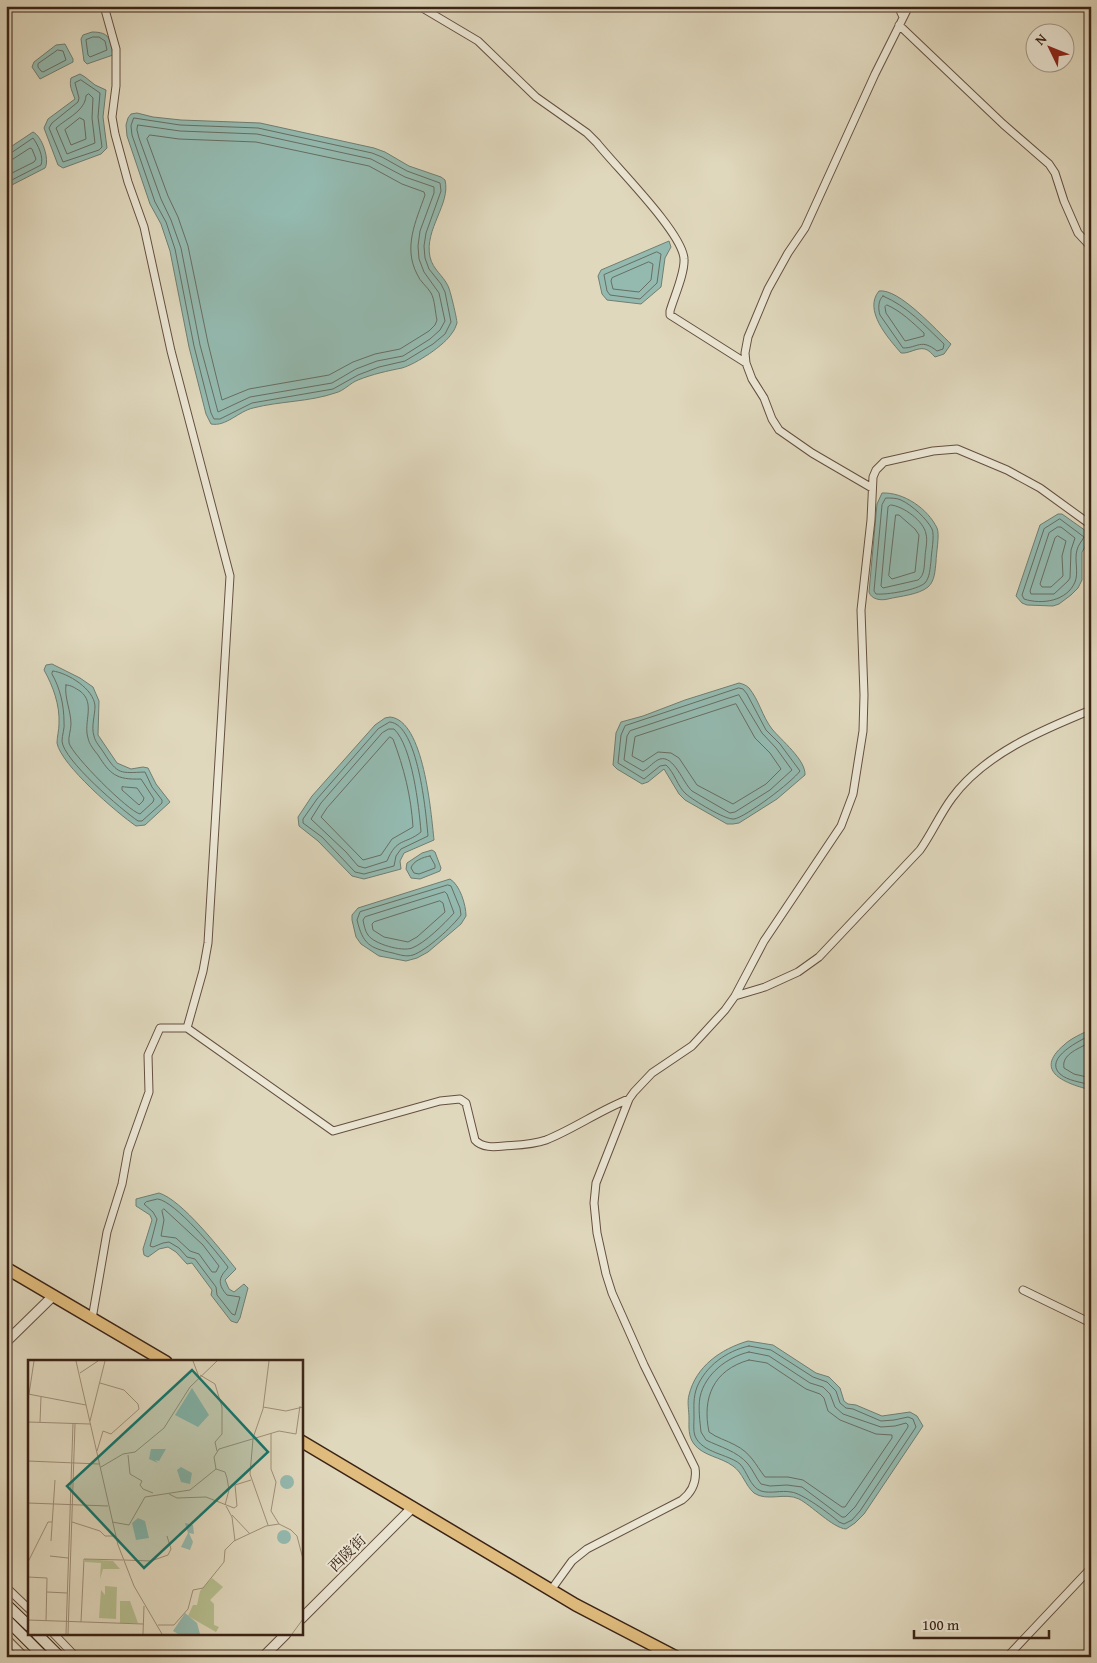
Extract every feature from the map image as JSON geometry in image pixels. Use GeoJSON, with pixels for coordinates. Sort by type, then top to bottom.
{"type":"FeatureCollection","features":[{"type":"Feature","properties":{"kind":"highway"},"geometry":{"type":"LineString","coordinates":[[6,1268],[163,1360]]}},
{"type":"Feature","properties":{"kind":"highway"},"geometry":{"type":"LineString","coordinates":[[302,1442],[576,1605],[676,1657]]}},
{"type":"Feature","properties":{"kind":"main road"},"geometry":{"type":"LineString","coordinates":[[6,1604],[28,1625]]}},
{"type":"Feature","properties":{"kind":"main road"},"geometry":{"type":"LineString","coordinates":[[6,1619],[44,1657]]}},
{"type":"Feature","properties":{"kind":"main road"},"geometry":{"type":"LineString","coordinates":[[39,1636],[60,1657]]}},
{"type":"Feature","properties":{"kind":"street"},"geometry":{"type":"LineString","coordinates":[[104,6],[116,49],[116,86],[112,117],[115,134],[128,182],[144,227],[171,350],[230,576],[208,943],[203,971],[187,1028]]}},
{"type":"Feature","properties":{"kind":"street"},"geometry":{"type":"LineString","coordinates":[[419,6],[478,41],[536,97],[587,133],[597,143],[661,217],[683,251],[683,269],[670,314],[746,362]]}},
{"type":"Feature","properties":{"kind":"street"},"geometry":{"type":"LineString","coordinates":[[898,6],[903,18]]}},
{"type":"Feature","properties":{"kind":"street"},"geometry":{"type":"LineString","coordinates":[[872,488],[812,453],[779,430],[772,419],[764,398],[752,379],[745,353],[748,337],[768,289],[804,228],[875,74],[909,6]]}},
{"type":"Feature","properties":{"kind":"street"},"geometry":{"type":"LineString","coordinates":[[899,25],[1048,164],[1055,173],[1078,233],[1091,247]]}},
{"type":"Feature","properties":{"kind":"street"},"geometry":{"type":"LineString","coordinates":[[551,1590],[580,1554],[682,1500],[690,1493],[695,1479],[695,1468],[644,1365],[612,1293],[600,1247],[594,1203],[596,1183],[629,1099],[646,1079],[703,1036],[720,1017],[735,996],[764,941],[841,826],[853,794],[863,731],[864,695],[861,610],[871,520],[873,477],[876,470],[884,462],[954,448],[1007,470],[1040,488],[1091,525]]}},
{"type":"Feature","properties":{"kind":"street"},"geometry":{"type":"LineString","coordinates":[[735,996],[765,987],[798,972],[819,957],[920,850],[932,834],[948,804],[968,780],[1005,750],[1091,710]]}},
{"type":"Feature","properties":{"kind":"street"},"geometry":{"type":"LineString","coordinates":[[92,1318],[107,1232],[122,1184],[128,1151],[149,1092],[148,1055],[160,1028],[187,1028],[333,1131],[440,1101],[460,1099],[466,1103],[475,1140],[478,1144],[496,1147],[529,1144],[551,1138],[609,1107],[629,1099]]}},
{"type":"Feature","properties":{"kind":"street"},"geometry":{"type":"LineString","coordinates":[[1023,1290],[1091,1324]]}},
{"type":"Feature","properties":{"kind":"street"},"geometry":{"type":"LineString","coordinates":[[6,1342],[53,1296]]}},
{"type":"Feature","properties":{"kind":"street","name":"西陵街"},"geometry":{"type":"LineString","coordinates":[[302,1618],[413,1507]]}},
{"type":"Feature","properties":{"kind":"street"},"geometry":{"type":"LineString","coordinates":[[1007,1657],[1091,1568]]}},
{"type":"Feature","properties":{"kind":"street"},"geometry":{"type":"LineString","coordinates":[[6,1587],[28,1608]]}},
{"type":"Feature","properties":{"kind":"street"},"geometry":{"type":"LineString","coordinates":[[56,1636],[76,1657]]}},
{"type":"Feature","properties":{"kind":"street"},"geometry":{"type":"LineString","coordinates":[[263,1657],[284,1636]]}},
{"type":"Feature","properties":{"kind":"street"},"geometry":{"type":"LineString","coordinates":[[6,1638],[25,1657]]}},
{"type":"Feature","properties":{"kind":"water"},"geometry":{"type":"Polygon","coordinates":[[[92,32],[106,35],[113,55],[87,64],[84,61],[81,39],[83,35],[92,32]]]}},
{"type":"Feature","properties":{"kind":"water"},"geometry":{"type":"Polygon","coordinates":[[[65,44],[73,62],[40,79],[32,67],[34,62],[56,45],[65,44]]]}},
{"type":"Feature","properties":{"kind":"water"},"geometry":{"type":"Polygon","coordinates":[[[80,74],[95,85],[106,90],[103,117],[107,148],[101,154],[63,168],[58,165],[44,128],[48,119],[75,99],[70,81],[71,78],[80,74]]]}},
{"type":"Feature","properties":{"kind":"water"},"geometry":{"type":"Polygon","coordinates":[[[137,113],[181,120],[260,123],[374,148],[409,166],[441,177],[445,180],[446,189],[429,247],[431,262],[449,288],[457,323],[453,332],[437,348],[408,366],[355,381],[338,392],[325,396],[253,408],[222,423],[211,424],[206,414],[189,347],[170,251],[161,224],[150,204],[127,136],[126,125],[128,118],[131,114],[137,113]]]}},
{"type":"Feature","properties":{"kind":"water"},"geometry":{"type":"Polygon","coordinates":[[[33,132],[39,138],[44,148],[45,168],[6,188],[6,150],[33,132]]]}},
{"type":"Feature","properties":{"kind":"water"},"geometry":{"type":"Polygon","coordinates":[[[669,241],[671,247],[665,258],[661,287],[641,304],[607,300],[602,294],[598,276],[601,270],[669,241]]]}},
{"type":"Feature","properties":{"kind":"water"},"geometry":{"type":"Polygon","coordinates":[[[879,291],[897,296],[907,303],[951,344],[944,354],[935,357],[925,349],[901,353],[879,324],[874,307],[879,291]]]}},
{"type":"Feature","properties":{"kind":"water"},"geometry":{"type":"Polygon","coordinates":[[[882,493],[899,495],[921,508],[933,521],[938,535],[935,572],[930,585],[914,594],[882,600],[874,598],[869,592],[877,504],[882,493]]]}},
{"type":"Feature","properties":{"kind":"water"},"geometry":{"type":"Polygon","coordinates":[[[1058,514],[1062,514],[1086,531],[1089,536],[1082,552],[1082,580],[1078,588],[1059,604],[1053,606],[1027,605],[1022,603],[1016,596],[1040,525],[1058,514]]]}},
{"type":"Feature","properties":{"kind":"water"},"geometry":{"type":"Polygon","coordinates":[[[52,664],[93,687],[99,701],[98,735],[117,763],[131,769],[148,768],[156,784],[170,802],[145,825],[136,826],[116,811],[79,776],[61,752],[57,743],[59,717],[57,703],[44,670],[46,665],[52,664]]]}},
{"type":"Feature","properties":{"kind":"water"},"geometry":{"type":"Polygon","coordinates":[[[739,683],[749,688],[772,729],[792,750],[802,763],[804,769],[805,775],[777,799],[739,823],[727,824],[685,800],[679,794],[664,769],[648,782],[642,784],[613,765],[616,733],[621,722],[739,683]]]}},
{"type":"Feature","properties":{"kind":"water"},"geometry":{"type":"Polygon","coordinates":[[[390,717],[402,722],[411,734],[418,750],[428,790],[434,840],[404,853],[400,861],[401,869],[364,879],[352,876],[318,841],[299,826],[298,817],[312,796],[375,725],[390,717]]]}},
{"type":"Feature","properties":{"kind":"water"},"geometry":{"type":"Polygon","coordinates":[[[432,850],[435,852],[441,868],[440,871],[420,879],[411,878],[406,869],[407,863],[422,853],[432,850]]]}},
{"type":"Feature","properties":{"kind":"water"},"geometry":{"type":"Polygon","coordinates":[[[450,879],[457,886],[462,896],[466,916],[461,924],[428,952],[406,961],[379,956],[361,944],[356,937],[352,915],[358,908],[450,879]]]}},
{"type":"Feature","properties":{"kind":"water"},"geometry":{"type":"Polygon","coordinates":[[[1091,1029],[1091,1090],[1063,1080],[1052,1070],[1051,1063],[1055,1054],[1067,1043],[1091,1029]]]}},
{"type":"Feature","properties":{"kind":"water"},"geometry":{"type":"Polygon","coordinates":[[[159,1193],[168,1197],[189,1215],[236,1269],[225,1280],[229,1289],[234,1292],[244,1284],[248,1288],[237,1323],[231,1321],[211,1295],[212,1290],[192,1263],[187,1264],[176,1252],[168,1247],[159,1249],[148,1257],[144,1255],[143,1249],[152,1220],[150,1215],[136,1206],[136,1199],[159,1193]]]}},
{"type":"Feature","properties":{"kind":"water"},"geometry":{"type":"Polygon","coordinates":[[[748,1341],[773,1345],[816,1373],[829,1377],[840,1388],[844,1401],[848,1404],[856,1405],[882,1416],[910,1412],[917,1416],[923,1426],[864,1514],[846,1529],[835,1525],[804,1502],[794,1497],[759,1496],[748,1486],[736,1469],[728,1463],[702,1451],[692,1441],[689,1431],[688,1401],[697,1375],[719,1354],[748,1341]]]}}]}
